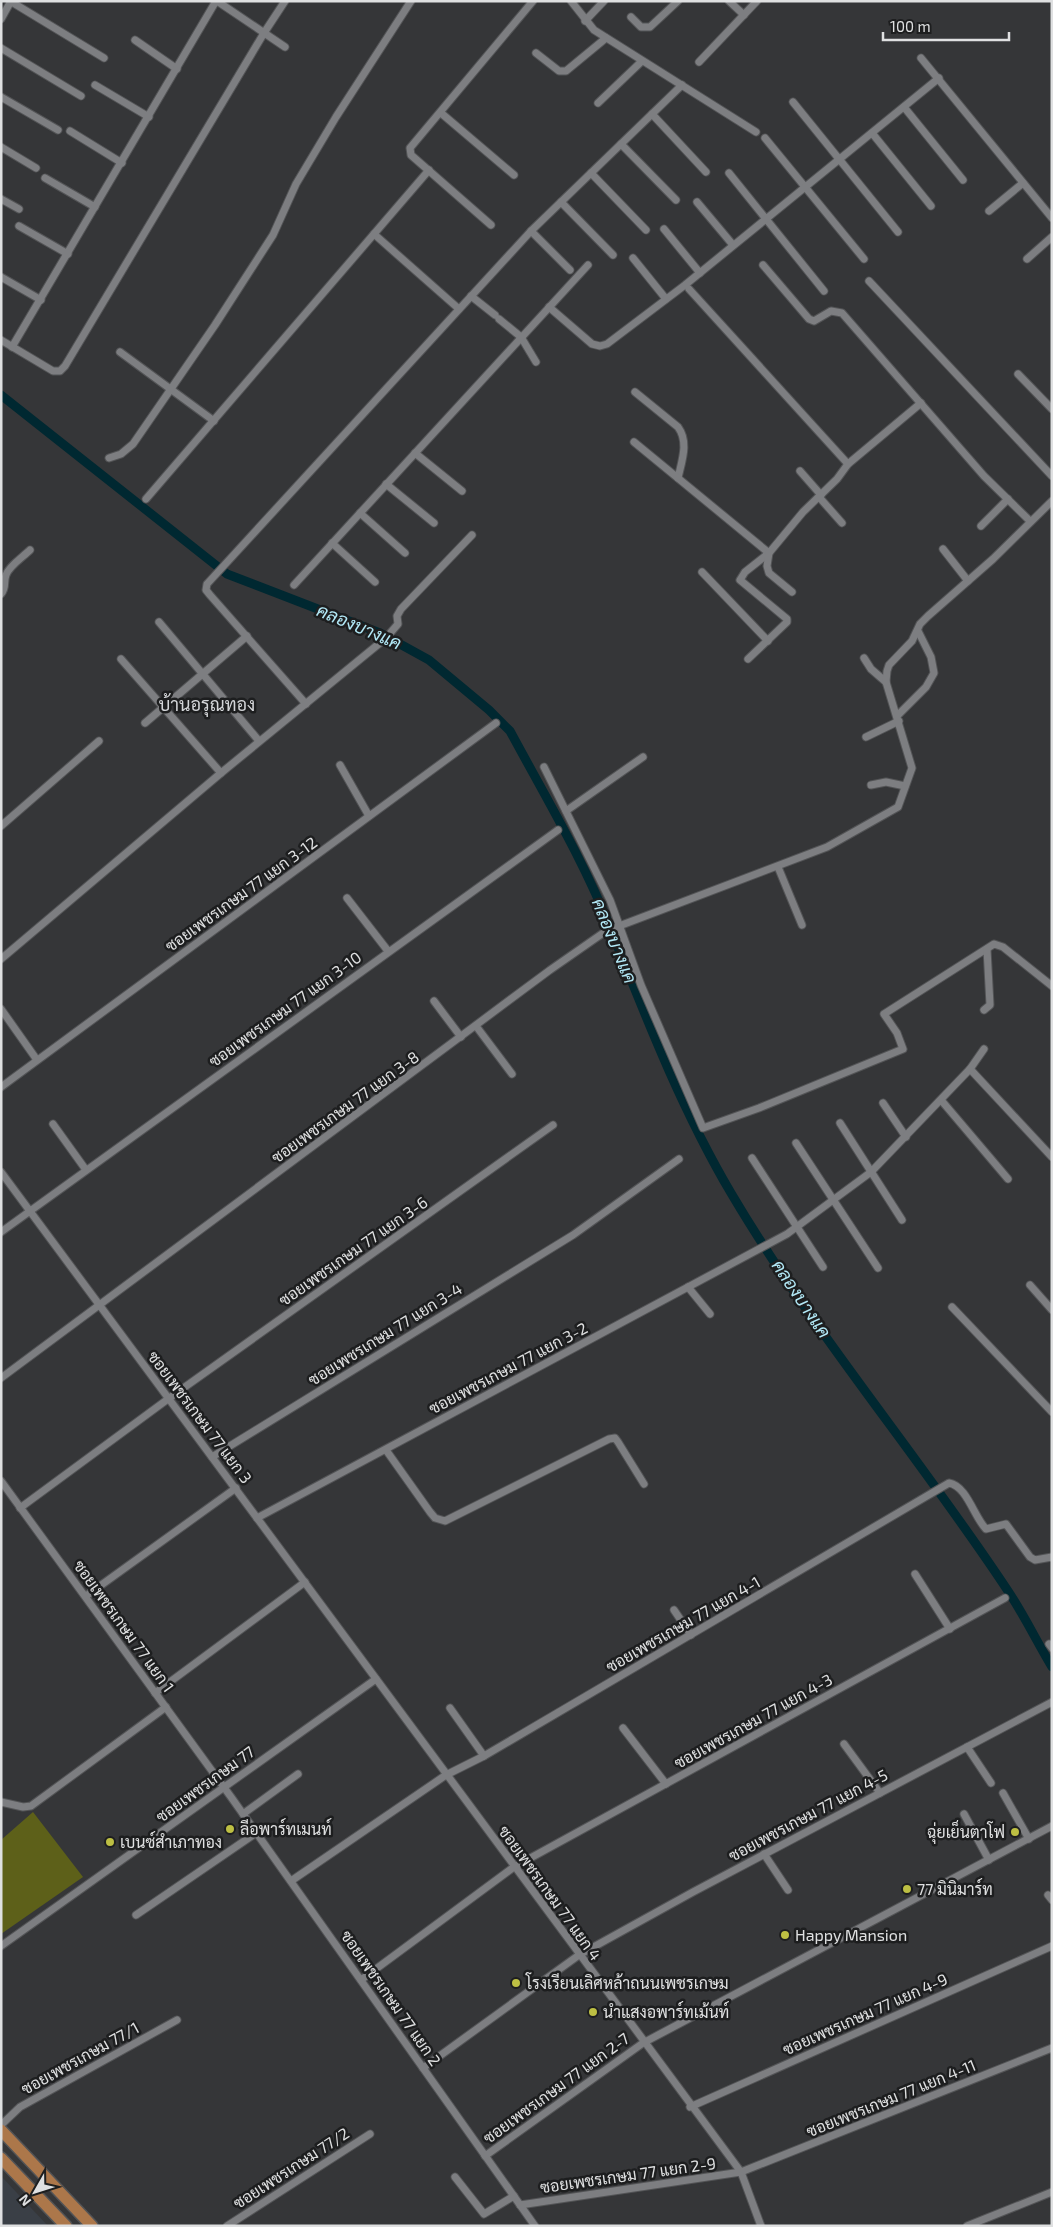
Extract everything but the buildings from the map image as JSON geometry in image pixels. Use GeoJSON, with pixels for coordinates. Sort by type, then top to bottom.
{"type":"FeatureCollection","features":[{"type":"Feature","properties":{"kind":"main road"},"geometry":{"type":"LineString","coordinates":[[1,2130],[92,2226]]}},
{"type":"Feature","properties":{"kind":"main road"},"geometry":{"type":"LineString","coordinates":[[1,2158],[66,2226]]}},
{"type":"Feature","properties":{"kind":"street"},"geometry":{"type":"LineString","coordinates":[[1,19],[11,1],[104,58]]}},
{"type":"Feature","properties":{"kind":"street"},"geometry":{"type":"LineString","coordinates":[[12,347],[216,1],[285,47]]}},
{"type":"Feature","properties":{"kind":"street"},"geometry":{"type":"LineString","coordinates":[[1,340],[53,370],[60,371],[65,366],[285,1]]}},
{"type":"Feature","properties":{"kind":"street"},"geometry":{"type":"LineString","coordinates":[[109,458],[121,454],[133,444],[273,235],[296,184],[336,117],[411,1]]}},
{"type":"Feature","properties":{"kind":"street"},"geometry":{"type":"LineString","coordinates":[[491,226],[411,155],[410,148],[533,1]]}},
{"type":"Feature","properties":{"kind":"street"},"geometry":{"type":"LineString","coordinates":[[571,1],[594,30],[756,132]]}},
{"type":"Feature","properties":{"kind":"street"},"geometry":{"type":"LineString","coordinates":[[585,21],[604,1]]}},
{"type":"Feature","properties":{"kind":"street"},"geometry":{"type":"LineString","coordinates":[[631,17],[641,27],[650,27],[678,1]]}},
{"type":"Feature","properties":{"kind":"street"},"geometry":{"type":"LineString","coordinates":[[729,1],[744,15]]}},
{"type":"Feature","properties":{"kind":"street"},"geometry":{"type":"LineString","coordinates":[[699,62],[757,1]]}},
{"type":"Feature","properties":{"kind":"street"},"geometry":{"type":"LineString","coordinates":[[536,53],[559,71],[566,71],[606,38]]}},
{"type":"Feature","properties":{"kind":"street"},"geometry":{"type":"LineString","coordinates":[[135,40],[177,69]]}},
{"type":"Feature","properties":{"kind":"street"},"geometry":{"type":"LineString","coordinates":[[1,48],[82,96]]}},
{"type":"Feature","properties":{"kind":"street"},"geometry":{"type":"LineString","coordinates":[[921,58],[1052,218]]}},
{"type":"Feature","properties":{"kind":"street"},"geometry":{"type":"LineString","coordinates":[[598,103],[642,61]]}},
{"type":"Feature","properties":{"kind":"street"},"geometry":{"type":"LineString","coordinates":[[549,306],[592,344],[600,346],[607,344],[700,272],[939,78]]}},
{"type":"Feature","properties":{"kind":"street"},"geometry":{"type":"LineString","coordinates":[[95,85],[149,117]]}},
{"type":"Feature","properties":{"kind":"street"},"geometry":{"type":"LineString","coordinates":[[306,704],[210,595],[206,590],[207,584],[532,231],[682,85]]}},
{"type":"Feature","properties":{"kind":"street"},"geometry":{"type":"LineString","coordinates":[[1,97],[58,130]]}},
{"type":"Feature","properties":{"kind":"street"},"geometry":{"type":"LineString","coordinates":[[793,102],[898,232]]}},
{"type":"Feature","properties":{"kind":"street"},"geometry":{"type":"LineString","coordinates":[[904,107],[963,180]]}},
{"type":"Feature","properties":{"kind":"street"},"geometry":{"type":"LineString","coordinates":[[441,113],[514,175]]}},
{"type":"Feature","properties":{"kind":"street"},"geometry":{"type":"LineString","coordinates":[[652,114],[706,172]]}},
{"type":"Feature","properties":{"kind":"street"},"geometry":{"type":"LineString","coordinates":[[70,131],[122,162]]}},
{"type":"Feature","properties":{"kind":"street"},"geometry":{"type":"LineString","coordinates":[[872,133],[931,206]]}},
{"type":"Feature","properties":{"kind":"street"},"geometry":{"type":"LineString","coordinates":[[765,138],[864,259]]}},
{"type":"Feature","properties":{"kind":"street"},"geometry":{"type":"LineString","coordinates":[[621,144],[676,200]]}},
{"type":"Feature","properties":{"kind":"street"},"geometry":{"type":"LineString","coordinates":[[1,147],[36,168]]}},
{"type":"Feature","properties":{"kind":"street"},"geometry":{"type":"LineString","coordinates":[[146,499],[429,170]]}},
{"type":"Feature","properties":{"kind":"street"},"geometry":{"type":"LineString","coordinates":[[592,173],[646,230]]}},
{"type":"Feature","properties":{"kind":"street"},"geometry":{"type":"LineString","coordinates":[[729,173],[824,291]]}},
{"type":"Feature","properties":{"kind":"street"},"geometry":{"type":"LineString","coordinates":[[45,178],[96,207]]}},
{"type":"Feature","properties":{"kind":"street"},"geometry":{"type":"LineString","coordinates":[[989,211],[1023,183]]}},
{"type":"Feature","properties":{"kind":"street"},"geometry":{"type":"LineString","coordinates":[[1,198],[19,209]]}},
{"type":"Feature","properties":{"kind":"street"},"geometry":{"type":"LineString","coordinates":[[561,202],[613,255]]}},
{"type":"Feature","properties":{"kind":"street"},"geometry":{"type":"LineString","coordinates":[[697,202],[733,245]]}},
{"type":"Feature","properties":{"kind":"street"},"geometry":{"type":"LineString","coordinates":[[19,226],[68,254]]}},
{"type":"Feature","properties":{"kind":"street"},"geometry":{"type":"LineString","coordinates":[[664,229],[700,272]]}},
{"type":"Feature","properties":{"kind":"street"},"geometry":{"type":"LineString","coordinates":[[532,231],[570,270]]}},
{"type":"Feature","properties":{"kind":"street"},"geometry":{"type":"LineString","coordinates":[[374,234],[459,309]]}},
{"type":"Feature","properties":{"kind":"street"},"geometry":{"type":"LineString","coordinates":[[1027,259],[1052,237]]}},
{"type":"Feature","properties":{"kind":"street"},"geometry":{"type":"LineString","coordinates":[[633,258],[666,299]]}},
{"type":"Feature","properties":{"kind":"street"},"geometry":{"type":"LineString","coordinates":[[294,585],[588,265]]}},
{"type":"Feature","properties":{"kind":"street"},"geometry":{"type":"LineString","coordinates":[[763,265],[809,319],[814,321],[830,311],[842,313],[984,476],[1030,521]]}},
{"type":"Feature","properties":{"kind":"street"},"geometry":{"type":"LineString","coordinates":[[1,277],[40,300]]}},
{"type":"Feature","properties":{"kind":"street"},"geometry":{"type":"LineString","coordinates":[[869,281],[1052,476]]}},
{"type":"Feature","properties":{"kind":"street"},"geometry":{"type":"LineString","coordinates":[[689,288],[848,464]]}},
{"type":"Feature","properties":{"kind":"street"},"geometry":{"type":"LineString","coordinates":[[471,296],[521,337],[536,362]]}},
{"type":"Feature","properties":{"kind":"street"},"geometry":{"type":"LineString","coordinates":[[120,352],[214,421]]}},
{"type":"Feature","properties":{"kind":"street"},"geometry":{"type":"LineString","coordinates":[[1018,374],[1052,409]]}},
{"type":"Feature","properties":{"kind":"street"},"geometry":{"type":"LineString","coordinates":[[635,392],[684,434],[685,443],[678,478]]}},
{"type":"Feature","properties":{"kind":"street"},"geometry":{"type":"LineString","coordinates":[[748,659],[784,627],[787,619],[740,580],[745,572],[769,553],[848,464],[922,403]]}},
{"type":"Feature","properties":{"kind":"street"},"geometry":{"type":"LineString","coordinates":[[634,442],[769,553]]}},
{"type":"Feature","properties":{"kind":"street"},"geometry":{"type":"LineString","coordinates":[[415,452],[462,491]]}},
{"type":"Feature","properties":{"kind":"street"},"geometry":{"type":"LineString","coordinates":[[800,471],[842,522]]}},
{"type":"Feature","properties":{"kind":"street"},"geometry":{"type":"LineString","coordinates":[[386,484],[434,523]]}},
{"type":"Feature","properties":{"kind":"street"},"geometry":{"type":"LineString","coordinates":[[980,526],[1008,499]]}},
{"type":"Feature","properties":{"kind":"street"},"geometry":{"type":"LineString","coordinates":[[886,682],[889,665],[912,641],[920,624],[993,559],[1052,501]]}},
{"type":"Feature","properties":{"kind":"street"},"geometry":{"type":"LineString","coordinates":[[360,512],[405,553]]}},
{"type":"Feature","properties":{"kind":"street"},"geometry":{"type":"LineString","coordinates":[[1,959],[391,632],[398,625],[397,616],[401,609],[472,535]]}},
{"type":"Feature","properties":{"kind":"street"},"geometry":{"type":"LineString","coordinates":[[332,543],[375,582]]}},
{"type":"Feature","properties":{"kind":"street"},"geometry":{"type":"LineString","coordinates":[[943,549],[968,582]]}},
{"type":"Feature","properties":{"kind":"street"},"geometry":{"type":"LineString","coordinates":[[1,594],[6,585],[5,578],[7,572],[30,550]]}},
{"type":"Feature","properties":{"kind":"street"},"geometry":{"type":"LineString","coordinates":[[769,553],[769,573],[792,592]]}},
{"type":"Feature","properties":{"kind":"street"},"geometry":{"type":"LineString","coordinates":[[702,572],[768,641]]}},
{"type":"Feature","properties":{"kind":"street"},"geometry":{"type":"LineString","coordinates":[[159,622],[259,741]]}},
{"type":"Feature","properties":{"kind":"street"},"geometry":{"type":"LineString","coordinates":[[866,737],[898,719],[926,687],[934,673],[931,657],[918,631]]}},
{"type":"Feature","properties":{"kind":"street"},"geometry":{"type":"LineString","coordinates":[[146,723],[247,636]]}},
{"type":"Feature","properties":{"kind":"street"},"geometry":{"type":"LineString","coordinates":[[864,658],[871,669],[886,682]]}},
{"type":"Feature","properties":{"kind":"street"},"geometry":{"type":"LineString","coordinates":[[121,659],[221,773]]}},
{"type":"Feature","properties":{"kind":"street","name":"ซอยเพชรเกษม 77 แยก 3-8"},"geometry":{"type":"LineString","coordinates":[[1,1378],[606,931],[827,847],[898,807],[912,768],[886,682]]}},
{"type":"Feature","properties":{"kind":"street","name":"ซอยเพชรเกษม 77 แยก 3-12"},"geometry":{"type":"LineString","coordinates":[[1,1087],[496,723]]}},
{"type":"Feature","properties":{"kind":"street"},"geometry":{"type":"LineString","coordinates":[[1,826],[99,741]]}},
{"type":"Feature","properties":{"kind":"street"},"geometry":{"type":"LineString","coordinates":[[566,810],[643,757]]}},
{"type":"Feature","properties":{"kind":"street"},"geometry":{"type":"LineString","coordinates":[[340,765],[368,816]]}},
{"type":"Feature","properties":{"kind":"street"},"geometry":{"type":"LineString","coordinates":[[544,766],[620,926],[641,985],[704,1128],[759,1108],[903,1049],[897,1032],[884,1014],[994,944],[999,944],[1052,986]]}},
{"type":"Feature","properties":{"kind":"street"},"geometry":{"type":"LineString","coordinates":[[870,785],[886,782],[905,786]]}},
{"type":"Feature","properties":{"kind":"street","name":"ซอยเพชรเกษม 77 แยก 3-10"},"geometry":{"type":"LineString","coordinates":[[1,1232],[558,830]]}},
{"type":"Feature","properties":{"kind":"street"},"geometry":{"type":"LineString","coordinates":[[778,867],[802,925]]}},
{"type":"Feature","properties":{"kind":"street"},"geometry":{"type":"LineString","coordinates":[[346,898],[388,951]]}},
{"type":"Feature","properties":{"kind":"street"},"geometry":{"type":"LineString","coordinates":[[984,1010],[990,1005],[987,948]]}},
{"type":"Feature","properties":{"kind":"street"},"geometry":{"type":"LineString","coordinates":[[434,1001],[462,1037]]}},
{"type":"Feature","properties":{"kind":"street"},"geometry":{"type":"LineString","coordinates":[[1,1009],[37,1060]]}},
{"type":"Feature","properties":{"kind":"street"},"geometry":{"type":"LineString","coordinates":[[476,1026],[512,1074]]}},
{"type":"Feature","properties":{"kind":"street","name":"ซอยเพชรเกษม 77 แยก 3-2"},"geometry":{"type":"LineString","coordinates":[[257,1518],[797,1227],[871,1172],[906,1138],[970,1069],[984,1049]]}},
{"type":"Feature","properties":{"kind":"street"},"geometry":{"type":"LineString","coordinates":[[970,1069],[1052,1157]]}},
{"type":"Feature","properties":{"kind":"street"},"geometry":{"type":"LineString","coordinates":[[941,1100],[1008,1179]]}},
{"type":"Feature","properties":{"kind":"street"},"geometry":{"type":"LineString","coordinates":[[883,1103],[906,1138]]}},
{"type":"Feature","properties":{"kind":"street"},"geometry":{"type":"LineString","coordinates":[[53,1124],[86,1170]]}},
{"type":"Feature","properties":{"kind":"street"},"geometry":{"type":"LineString","coordinates":[[840,1124],[902,1220]]}},
{"type":"Feature","properties":{"kind":"street","name":"ซอยเพชรเกษม 77 แยก 3-6"},"geometry":{"type":"LineString","coordinates":[[20,1508],[168,1398],[553,1125]]}},
{"type":"Feature","properties":{"kind":"street"},"geometry":{"type":"LineString","coordinates":[[796,1143],[878,1268]]}},
{"type":"Feature","properties":{"kind":"street"},"geometry":{"type":"LineString","coordinates":[[752,1158],[823,1267]]}},
{"type":"Feature","properties":{"kind":"street","name":"ซอยเพชรเกษม 77 แยก 3-4"},"geometry":{"type":"LineString","coordinates":[[212,1457],[573,1235],[679,1159]]}},
{"type":"Feature","properties":{"kind":"street","name":"ซอยเพชรเกษม 77 แยก 3"},"geometry":{"type":"LineString","coordinates":[[1,1172],[376,1679]]}},
{"type":"Feature","properties":{"kind":"street"},"geometry":{"type":"LineString","coordinates":[[1030,1286],[1052,1310]]}},
{"type":"Feature","properties":{"kind":"street"},"geometry":{"type":"LineString","coordinates":[[688,1287],[710,1314]]}},
{"type":"Feature","properties":{"kind":"street"},"geometry":{"type":"LineString","coordinates":[[952,1307],[1052,1412]]}},
{"type":"Feature","properties":{"kind":"street"},"geometry":{"type":"LineString","coordinates":[[386,1450],[430,1512],[436,1518],[444,1521],[609,1439],[615,1438],[644,1484]]}},
{"type":"Feature","properties":{"kind":"street","name":"ซอยเพชรเกษม 77 แยก 1"},"geometry":{"type":"LineString","coordinates":[[1,1481],[224,1787]]}},
{"type":"Feature","properties":{"kind":"street","name":"ซอยเพชรเกษม 77 แยก 4-1"},"geometry":{"type":"LineString","coordinates":[[291,1881],[446,1775],[484,1756],[950,1483],[958,1488],[986,1529],[1006,1524],[1030,1557],[1035,1560],[1052,1557]]}},
{"type":"Feature","properties":{"kind":"street"},"geometry":{"type":"LineString","coordinates":[[86,1596],[236,1488]]}},
{"type":"Feature","properties":{"kind":"street"},"geometry":{"type":"LineString","coordinates":[[915,1574],[950,1628]]}},
{"type":"Feature","properties":{"kind":"street"},"geometry":{"type":"LineString","coordinates":[[155,1693],[304,1582]]}},
{"type":"Feature","properties":{"kind":"street","name":"ซอยเพชรเกษม 77 แยก 4-3"},"geometry":{"type":"LineString","coordinates":[[360,1980],[514,1867],[1005,1598]]}},
{"type":"Feature","properties":{"kind":"street"},"geometry":{"type":"LineString","coordinates":[[674,1610],[691,1635]]}},
{"type":"Feature","properties":{"kind":"street","name":"ซอยเพชรเกษม 77 แยก 4"},"geometry":{"type":"LineString","coordinates":[[376,1679],[643,2043],[741,2172],[761,2226]]}},
{"type":"Feature","properties":{"kind":"street","name":"ซอยเพชรเกษม 77"},"geometry":{"type":"LineString","coordinates":[[1,1946],[376,1679]]}},
{"type":"Feature","properties":{"kind":"street","name":"ซอยเพชรเกษม 77 แยก 4-5"},"geometry":{"type":"LineString","coordinates":[[423,2068],[579,1955],[764,1854],[1052,1702]]}},
{"type":"Feature","properties":{"kind":"street"},"geometry":{"type":"LineString","coordinates":[[1,1802],[23,1807],[31,1806],[166,1707]]}},
{"type":"Feature","properties":{"kind":"street"},"geometry":{"type":"LineString","coordinates":[[450,1708],[484,1756]]}},
{"type":"Feature","properties":{"kind":"street"},"geometry":{"type":"LineString","coordinates":[[623,1728],[666,1784]]}},
{"type":"Feature","properties":{"kind":"street"},"geometry":{"type":"LineString","coordinates":[[844,1744],[880,1793]]}},
{"type":"Feature","properties":{"kind":"street"},"geometry":{"type":"LineString","coordinates":[[967,1746],[991,1783]]}},
{"type":"Feature","properties":{"kind":"street"},"geometry":{"type":"LineString","coordinates":[[243,1814],[298,1774]]}},
{"type":"Feature","properties":{"kind":"street","name":"ซอยเพชรเกษม 77 แยก 2"},"geometry":{"type":"LineString","coordinates":[[224,1787],[535,2226]]}},
{"type":"Feature","properties":{"kind":"street"},"geometry":{"type":"LineString","coordinates":[[1003,1793],[1029,1839]]}},
{"type":"Feature","properties":{"kind":"street"},"geometry":{"type":"LineString","coordinates":[[964,1814],[990,1860]]}},
{"type":"Feature","properties":{"kind":"street","name":"ซอยเพชรเกษม 77 แยก 2-7"},"geometry":{"type":"LineString","coordinates":[[485,2156],[643,2043],[1052,1826]]}},
{"type":"Feature","properties":{"kind":"street"},"geometry":{"type":"LineString","coordinates":[[136,1915],[256,1833]]}},
{"type":"Feature","properties":{"kind":"street"},"geometry":{"type":"LineString","coordinates":[[764,1854],[788,1890]]}},
{"type":"Feature","properties":{"kind":"street","name":"ซอยเพชรเกษม 77 แยก 4-9"},"geometry":{"type":"LineString","coordinates":[[690,2106],[1052,1946]]}},
{"type":"Feature","properties":{"kind":"street","name":"ซอยเพชรเกษม 77/1"},"geometry":{"type":"LineString","coordinates":[[1,2125],[20,2107],[176,2020]]}},
{"type":"Feature","properties":{"kind":"street","name":"ซอยเพชรเกษม 77 แยก 4-11"},"geometry":{"type":"LineString","coordinates":[[741,2172],[1052,2048]]}},
{"type":"Feature","properties":{"kind":"street","name":"ซอยเพชรเกษม 77/2"},"geometry":{"type":"LineString","coordinates":[[227,2226],[370,2134]]}},
{"type":"Feature","properties":{"kind":"street","name":"ซอยเพชรเกษม 77 แยก 2-9"},"geometry":{"type":"LineString","coordinates":[[520,2205],[741,2172]]}},
{"type":"Feature","properties":{"kind":"street"},"geometry":{"type":"LineString","coordinates":[[455,2177],[484,2214],[514,2196]]}},
{"type":"Feature","properties":{"kind":"street"},"geometry":{"type":"LineString","coordinates":[[966,2226],[1052,2192]]}},
{"type":"Feature","properties":{"kind":"shaded area"},"geometry":{"type":"Polygon","coordinates":[[[33,1812],[83,1877],[1,1934],[1,1840],[33,1812]]]}},
{"type":"Feature","properties":{"kind":"shaded area"},"geometry":{"type":"Polygon","coordinates":[[[1,2176],[48,2226],[1,2226],[1,2176]]]}},
{"type":"Feature","properties":{"kind":"waterway","name":"คลองบางแค"},"geometry":{"type":"LineString","coordinates":[[1,395],[227,574],[380,633],[429,660],[489,710],[510,731],[589,879],[652,1031],[681,1097],[713,1162],[796,1295],[939,1491],[1008,1591],[1052,1667]]}},
{"type":"Feature","properties":{"kind":"place","name":"ลีอพาร์ทเมนท์"},"geometry":{"type":"Point","coordinates":[230,1829]}},
{"type":"Feature","properties":{"kind":"place","name":"ฉุ่ยเย็นตาโฟ"},"geometry":{"type":"Point","coordinates":[1015,1832]}},
{"type":"Feature","properties":{"kind":"place","name":"เบนซ์สำเภาทอง"},"geometry":{"type":"Point","coordinates":[110,1842]}},
{"type":"Feature","properties":{"kind":"place","name":"77 มินิมาร์ท"},"geometry":{"type":"Point","coordinates":[907,1889]}},
{"type":"Feature","properties":{"kind":"place","name":"Happy Mansion"},"geometry":{"type":"Point","coordinates":[785,1935]}},
{"type":"Feature","properties":{"kind":"place","name":"โรงเรียนเลิศหล้าถนนเพชรเกษม"},"geometry":{"type":"Point","coordinates":[516,1983]}},
{"type":"Feature","properties":{"kind":"place","name":"นำแสงอพาร์ทเม้นท์"},"geometry":{"type":"Point","coordinates":[593,2012]}},
{"type":"Feature","properties":{"kind":"district","name":"บ้านอรุณทอง"},"geometry":{"type":"Point","coordinates":[207,705]}}]}
